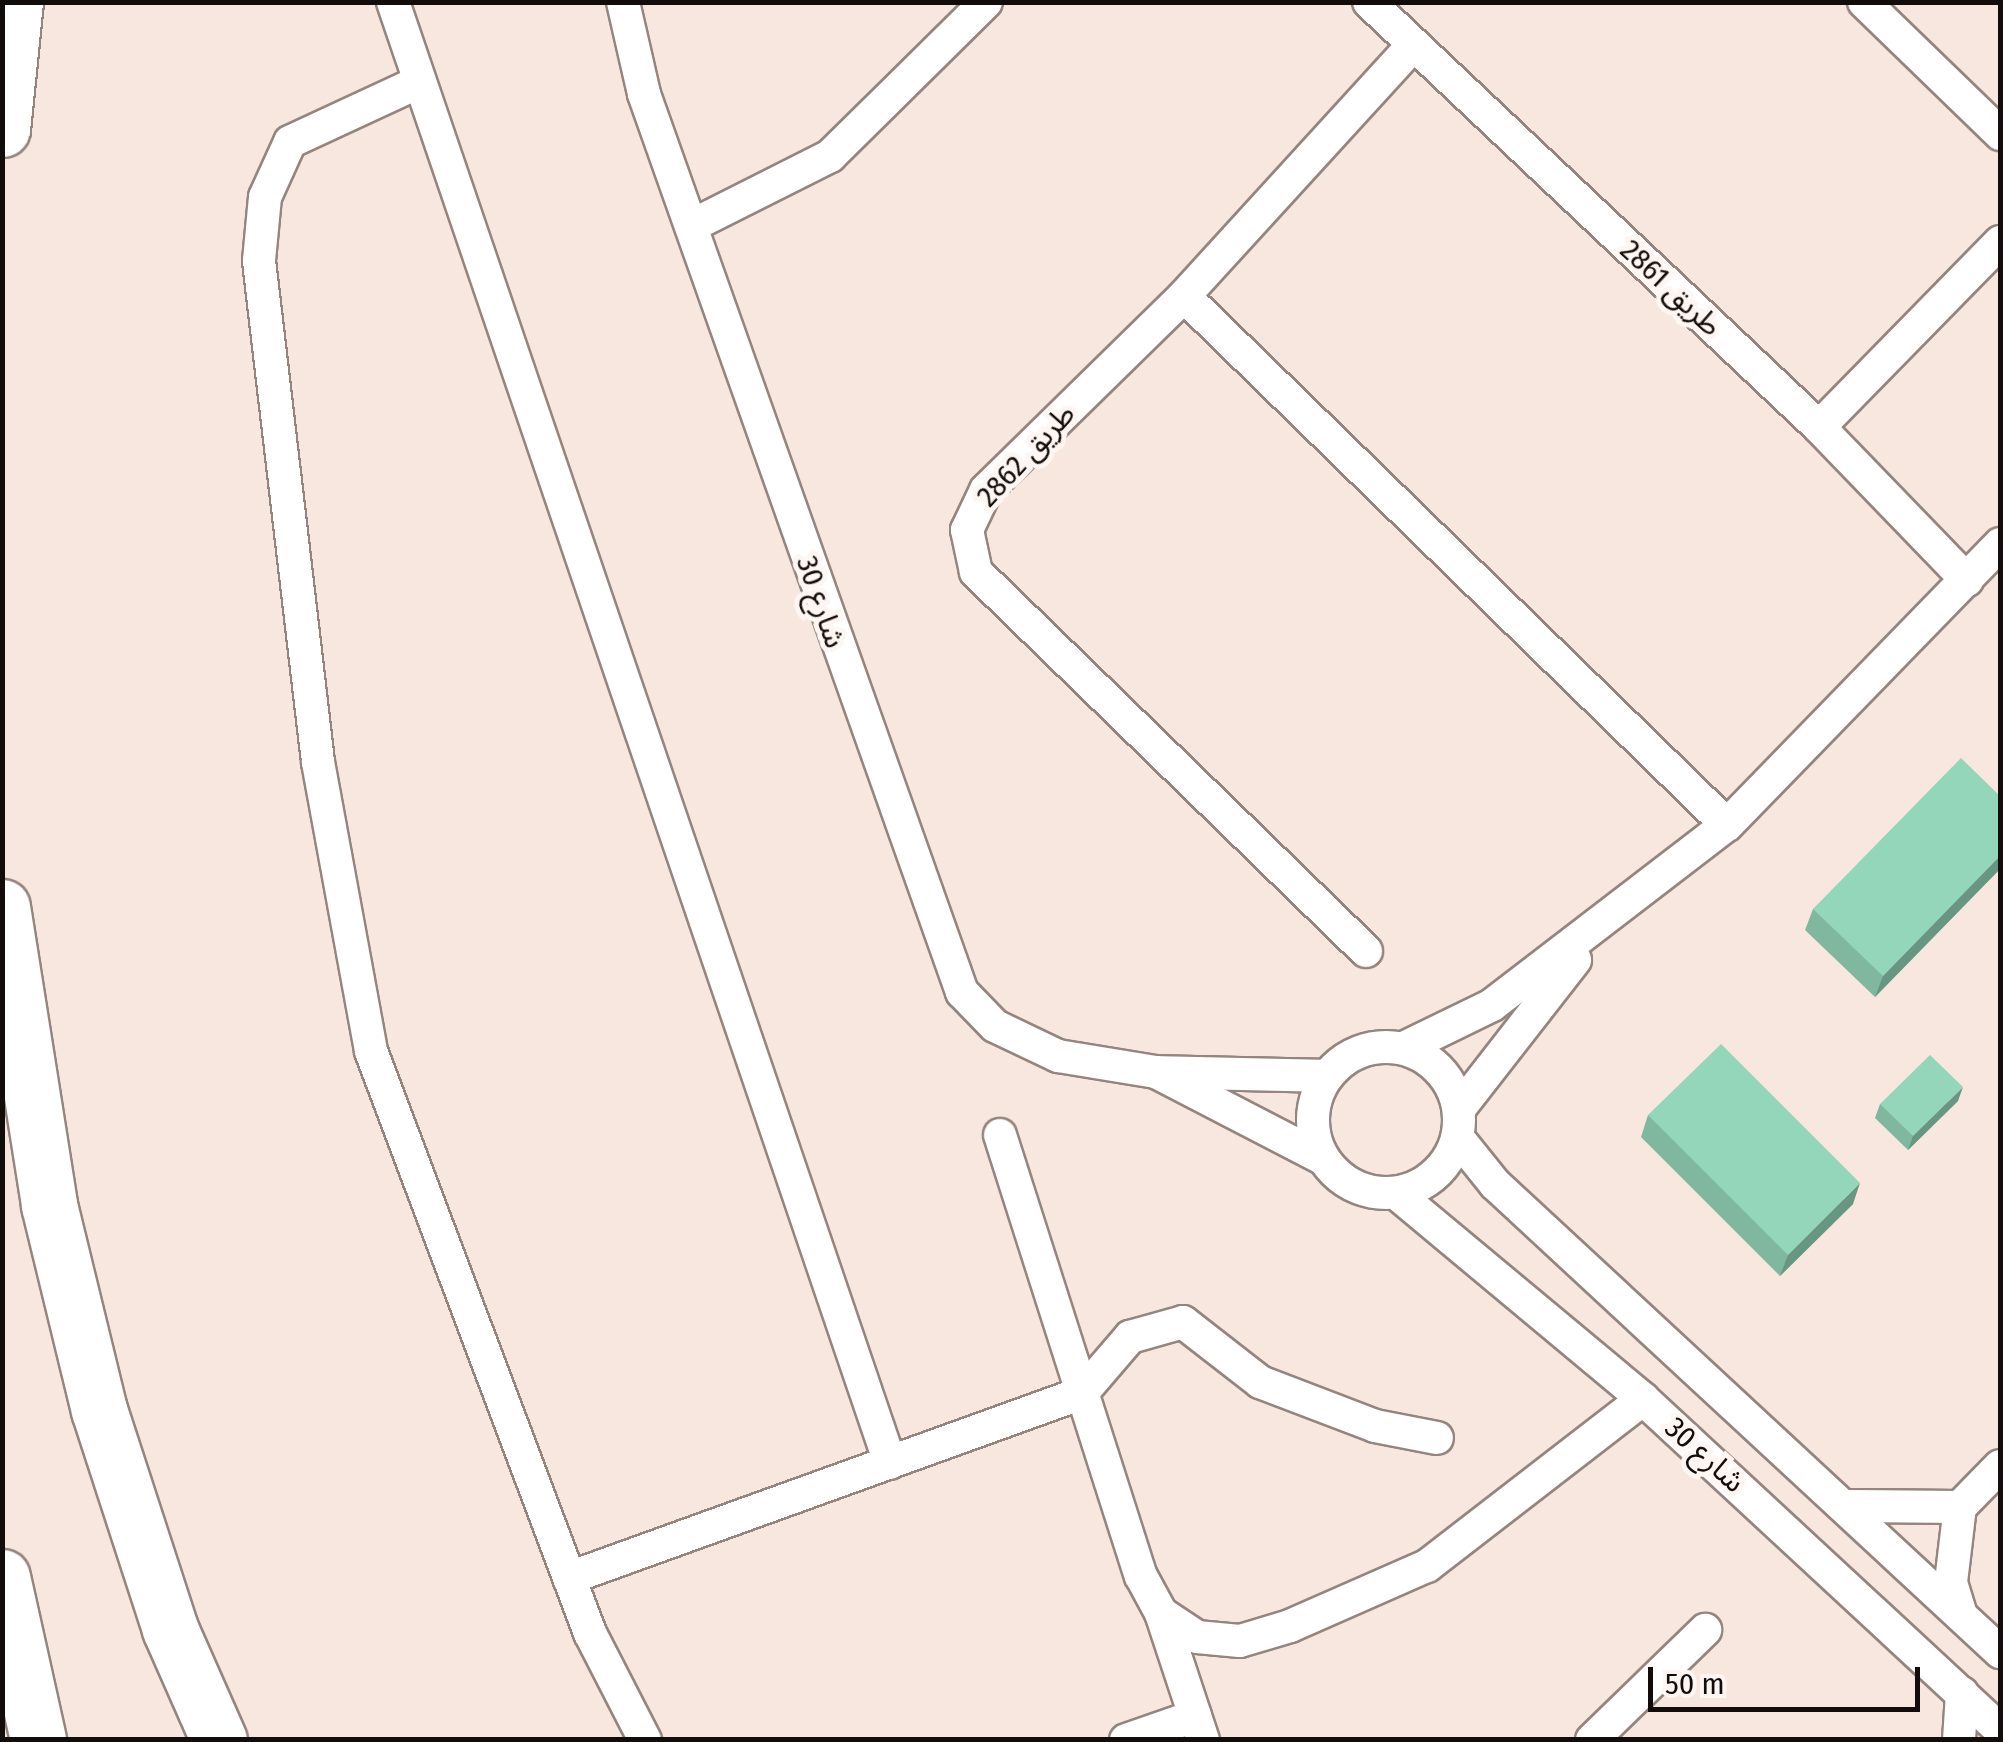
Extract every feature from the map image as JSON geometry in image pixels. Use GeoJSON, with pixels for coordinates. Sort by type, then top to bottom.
{"type":"FeatureCollection","features":[{"type":"Feature","properties":{"kind":"highway"},"geometry":{"type":"LineString","coordinates":[[2,129],[15,2]]}},
{"type":"Feature","properties":{"kind":"highway"},"geometry":{"type":"LineString","coordinates":[[2,906],[49,1206],[100,1410],[170,1629],[219,1740]]}},
{"type":"Feature","properties":{"kind":"highway"},"geometry":{"type":"LineString","coordinates":[[2,1577],[38,1740]]}},
{"type":"Feature","properties":{"kind":"street"},"geometry":{"type":"LineString","coordinates":[[393,2],[890,1463]]}},
{"type":"Feature","properties":{"kind":"street","name":"شارع 30"},"geometry":{"type":"LineString","coordinates":[[624,2],[644,94],[950,973],[995,1026],[1036,1049],[1156,1072],[1326,1076],[1347,1057],[1404,1048],[1440,1072],[1459,1124],[1495,1184],[1848,1506],[2000,1652]]}},
{"type":"Feature","properties":{"kind":"street"},"geometry":{"type":"LineString","coordinates":[[691,226],[830,156],[986,2]]}},
{"type":"Feature","properties":{"kind":"street","name":"طريق 2861"},"geometry":{"type":"LineString","coordinates":[[1370,2],[1820,427],[1966,580]]}},
{"type":"Feature","properties":{"kind":"street"},"geometry":{"type":"LineString","coordinates":[[1864,2],[2000,134]]}},
{"type":"Feature","properties":{"kind":"street","name":"طريق 2862"},"geometry":{"type":"LineString","coordinates":[[1366,951],[976,572],[967,530],[986,490],[1184,296],[1413,45]]}},
{"type":"Feature","properties":{"kind":"street"},"geometry":{"type":"LineString","coordinates":[[420,82],[290,142],[265,198],[259,262],[318,762],[372,1052],[569,1578],[644,1740]]}},
{"type":"Feature","properties":{"kind":"street"},"geometry":{"type":"LineString","coordinates":[[1820,427],[2000,242]]}},
{"type":"Feature","properties":{"kind":"street"},"geometry":{"type":"LineString","coordinates":[[1184,296],[1727,825]]}},
{"type":"Feature","properties":{"kind":"street"},"geometry":{"type":"LineString","coordinates":[[1404,1048],[1492,1006],[1596,932],[1727,825],[2000,544]]}},
{"type":"Feature","properties":{"kind":"street"},"geometry":{"type":"LineString","coordinates":[[1396,1193],[1424,1184],[1459,1124],[1596,932]]}},
{"type":"Feature","properties":{"kind":"street","name":"شارع 30"},"geometry":{"type":"LineString","coordinates":[[1156,1072],[1322,1158],[1368,1192],[1396,1193],[1643,1399],[2000,1730]]}},
{"type":"Feature","properties":{"kind":"street"},"geometry":{"type":"LineString","coordinates":[[1322,1158],[1314,1102],[1326,1076]]}},
{"type":"Feature","properties":{"kind":"street"},"geometry":{"type":"LineString","coordinates":[[1000,1135],[1082,1393],[1199,1728],[1126,1740]]}},
{"type":"Feature","properties":{"kind":"street"},"geometry":{"type":"LineString","coordinates":[[569,1578],[1082,1393],[1130,1337],[1183,1322],[1260,1382],[1375,1426],[1437,1438]]}},
{"type":"Feature","properties":{"kind":"street"},"geometry":{"type":"LineString","coordinates":[[1162,1613],[1198,1636],[1240,1641],[1360,1600],[1490,1524],[1643,1399]]}},
{"type":"Feature","properties":{"kind":"street"},"geometry":{"type":"LineString","coordinates":[[1960,1613],[1951,1582],[1960,1507],[2000,1466]]}},
{"type":"Feature","properties":{"kind":"street"},"geometry":{"type":"LineString","coordinates":[[1848,1506],[1960,1507]]}},
{"type":"Feature","properties":{"kind":"street"},"geometry":{"type":"LineString","coordinates":[[1592,1740],[1705,1630]]}},
{"type":"Feature","properties":{"kind":"street"},"geometry":{"type":"LineString","coordinates":[[1959,1740],[1962,1693]]}},
{"type":"Feature","properties":{"kind":"building"},"geometry":{"type":"Polygon","coordinates":[[[1961,758],[2000,796],[2000,856],[1883,976],[1813,909],[1961,758]]]}},
{"type":"Feature","properties":{"kind":"building"},"geometry":{"type":"Polygon","coordinates":[[[1721,1044],[1860,1183],[1788,1255],[1648,1115],[1721,1044]]]}},
{"type":"Feature","properties":{"kind":"building"},"geometry":{"type":"Polygon","coordinates":[[[1930,1055],[1963,1087],[1913,1136],[1880,1104],[1930,1055]]]}}]}
